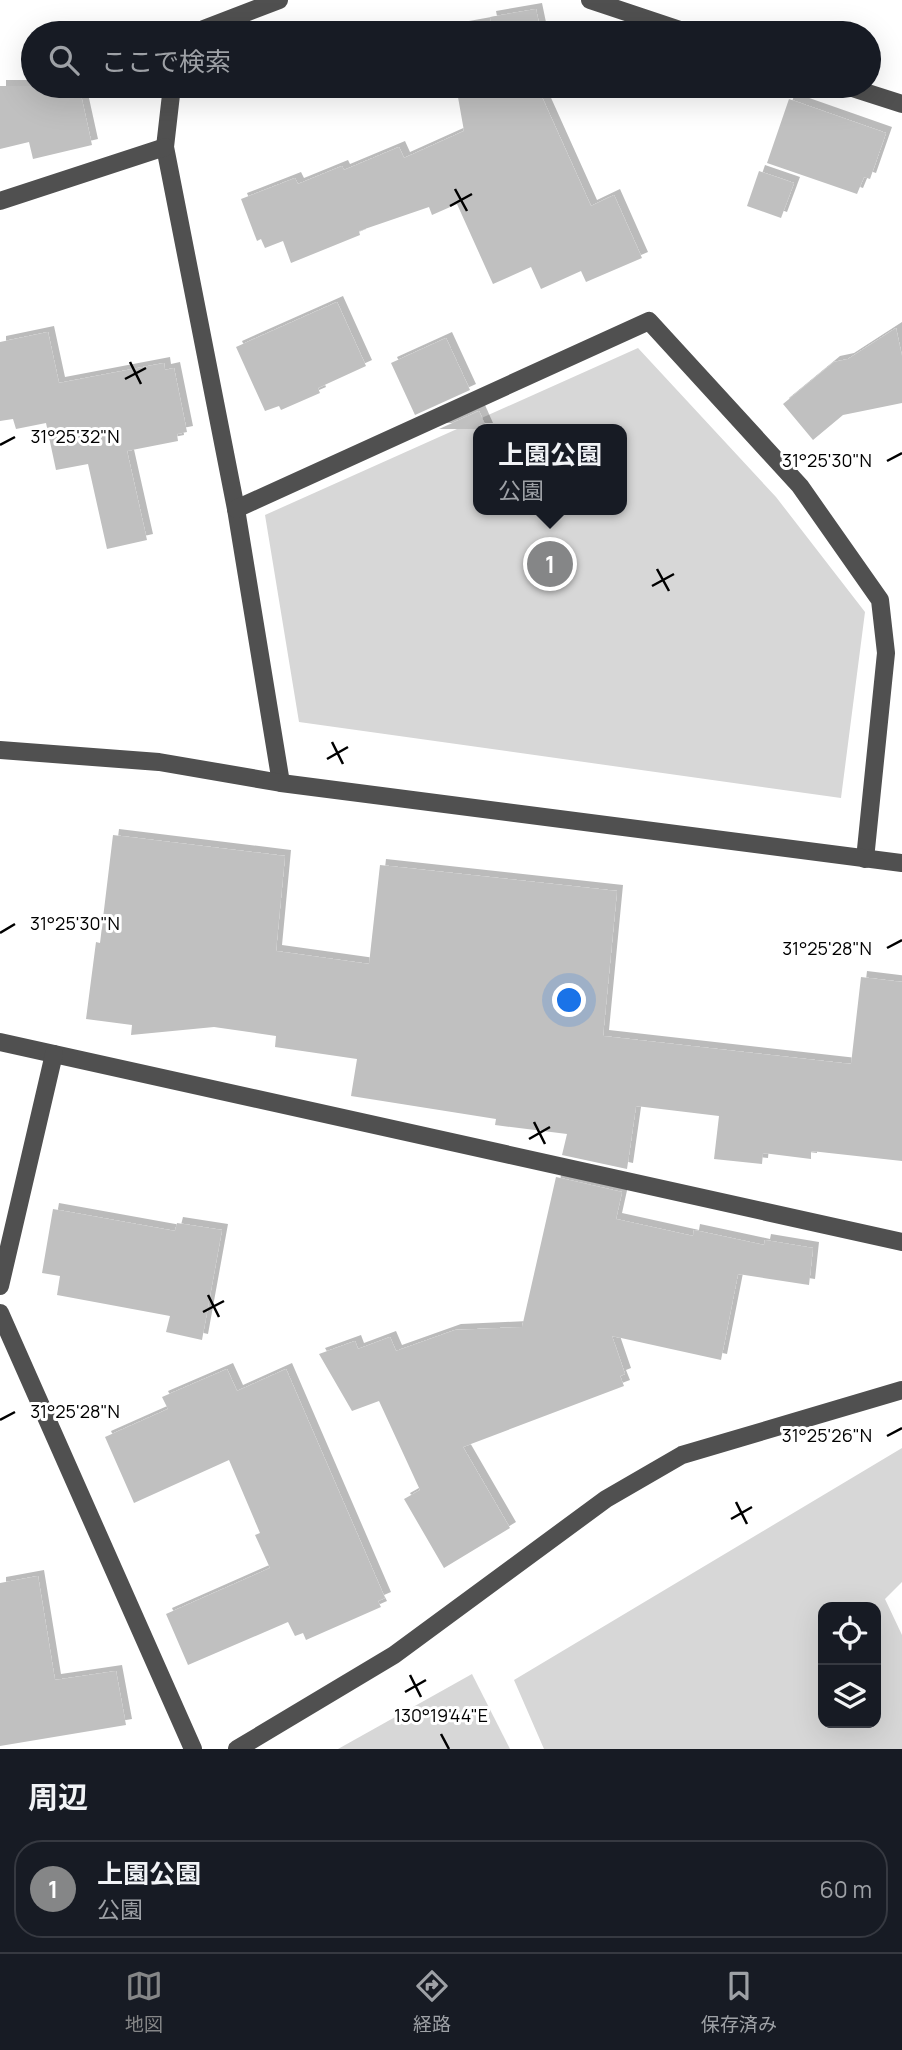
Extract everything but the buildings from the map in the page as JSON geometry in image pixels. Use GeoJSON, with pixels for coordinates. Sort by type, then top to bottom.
{"type":"FeatureCollection","features":[{"type":"Feature","properties":{"kind":"street"},"geometry":{"type":"LineString","coordinates":[[225,21],[279,0]]}},
{"type":"Feature","properties":{"kind":"street"},"geometry":{"type":"LineString","coordinates":[[590,0],[653,21]]}},
{"type":"Feature","properties":{"kind":"street"},"geometry":{"type":"LineString","coordinates":[[881,97],[902,104]]}},
{"type":"Feature","properties":{"kind":"street"},"geometry":{"type":"LineString","coordinates":[[171,98],[165,147],[236,509],[281,783]]}},
{"type":"Feature","properties":{"kind":"street"},"geometry":{"type":"LineString","coordinates":[[0,201],[165,147]]}},
{"type":"Feature","properties":{"kind":"street"},"geometry":{"type":"LineString","coordinates":[[236,509],[649,321],[800,486],[880,600],[886,653],[865,859]]}},
{"type":"Feature","properties":{"kind":"street"},"geometry":{"type":"LineString","coordinates":[[0,750],[159,762],[281,783],[902,863]]}},
{"type":"Feature","properties":{"kind":"street"},"geometry":{"type":"LineString","coordinates":[[0,1042],[902,1242]]}},
{"type":"Feature","properties":{"kind":"street"},"geometry":{"type":"LineString","coordinates":[[0,1286],[54,1054]]}},
{"type":"Feature","properties":{"kind":"street"},"geometry":{"type":"LineString","coordinates":[[0,1313],[193,1749]]}},
{"type":"Feature","properties":{"kind":"street"},"geometry":{"type":"LineString","coordinates":[[237,1749],[394,1655],[606,1499],[682,1455],[902,1390]]}},
{"type":"Feature","properties":{"kind":"shaded area"},"geometry":{"type":"Polygon","coordinates":[[[638,348],[776,497],[865,612],[841,798],[299,722],[265,515],[638,348]]]}},
{"type":"Feature","properties":{"kind":"shaded area"},"geometry":{"type":"Polygon","coordinates":[[[902,1448],[902,1582],[885,1599],[902,1635],[902,1749],[544,1749],[514,1680],[902,1448]]]}},
{"type":"Feature","properties":{"kind":"shaded area"},"geometry":{"type":"Polygon","coordinates":[[[472,1674],[510,1749],[338,1749],[472,1674]]]}},
{"type":"Feature","properties":{"kind":"place","name":"上園公園"},"geometry":{"type":"Point","coordinates":[550,564]}}]}
